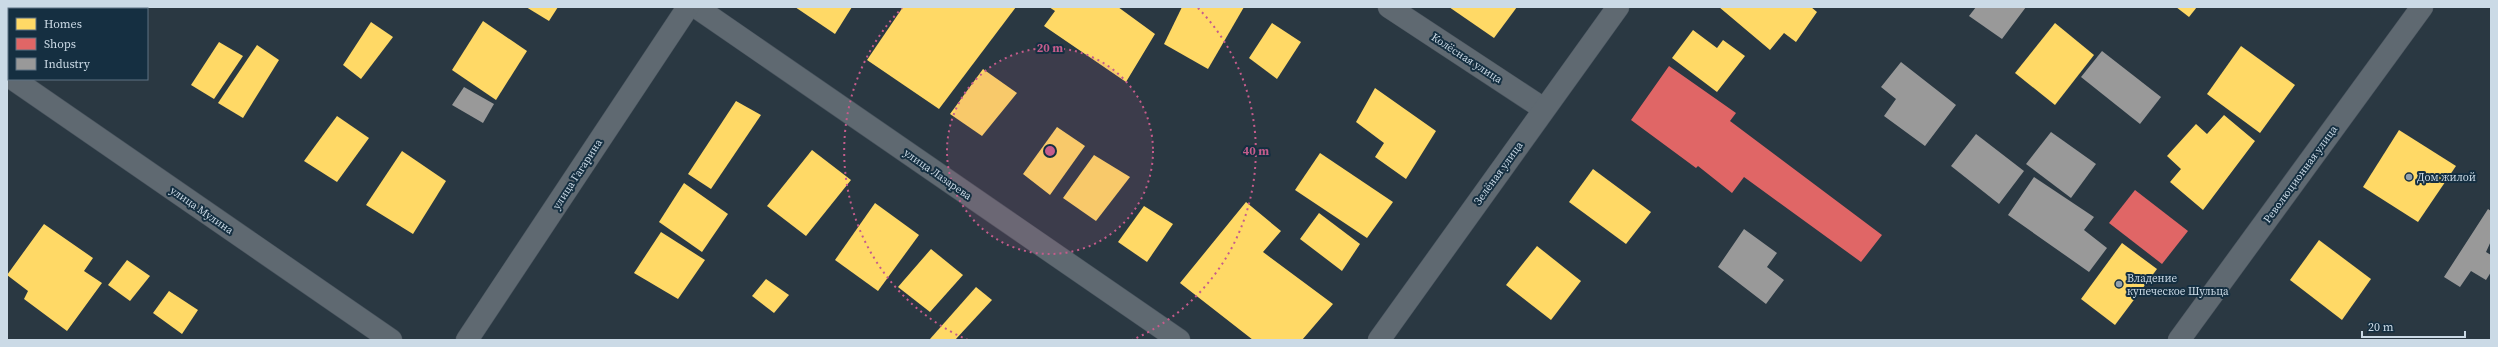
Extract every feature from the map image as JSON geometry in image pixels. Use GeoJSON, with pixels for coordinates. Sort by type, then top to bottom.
{"type":"FeatureCollection","features":[{"type":"Feature","properties":{"kind":"street","name":"улица Гагарина"},"geometry":{"type":"LineString","coordinates":[[467,340],[688,7]]}},
{"type":"Feature","properties":{"kind":"street","name":"улица Лазарева"},"geometry":{"type":"LineString","coordinates":[[696,7],[1179,340]]}},
{"type":"Feature","properties":{"kind":"street","name":"Колёсная улица"},"geometry":{"type":"LineString","coordinates":[[1389,7],[1544,110]]}},
{"type":"Feature","properties":{"kind":"street","name":"Зелёная улица"},"geometry":{"type":"LineString","coordinates":[[1379,340],[1618,7]]}},
{"type":"Feature","properties":{"kind":"street","name":"Революционная улица"},"geometry":{"type":"LineString","coordinates":[[2179,340],[2422,7]]}},
{"type":"Feature","properties":{"kind":"street","name":"улица Мулина"},"geometry":{"type":"LineString","coordinates":[[14,80],[392,340]]}},
{"type":"Feature","properties":{"kind":"building: Homes"},"geometry":{"type":"Polygon","coordinates":[[[127,7],[128,8],[104,8],[127,7]]]}},
{"type":"Feature","properties":{"kind":"building: Homes"},"geometry":{"type":"Polygon","coordinates":[[[526,7],[558,7],[549,21],[526,7]]]}},
{"type":"Feature","properties":{"kind":"building: Homes"},"geometry":{"type":"Polygon","coordinates":[[[795,7],[852,7],[835,34],[795,7]]]}},
{"type":"Feature","properties":{"kind":"building: Homes"},"geometry":{"type":"Polygon","coordinates":[[[903,7],[1016,7],[939,109],[867,60],[903,7]]]}},
{"type":"Feature","properties":{"kind":"building: Homes"},"geometry":{"type":"Polygon","coordinates":[[[1049,7],[1118,7],[1155,34],[1126,82],[1044,26],[1055,11],[1049,7]]]}},
{"type":"Feature","properties":{"kind":"building: Homes"},"geometry":{"type":"Polygon","coordinates":[[[1182,7],[1244,7],[1208,69],[1164,44],[1182,7]]]}},
{"type":"Feature","properties":{"kind":"building: Homes"},"geometry":{"type":"Polygon","coordinates":[[[1449,7],[1517,7],[1494,38],[1449,7]]]}},
{"type":"Feature","properties":{"kind":"building: Homes"},"geometry":{"type":"Polygon","coordinates":[[[1719,7],[1811,7],[1817,12],[1796,42],[1784,33],[1770,50],[1719,7]]]}},
{"type":"Feature","properties":{"kind":"building: Homes"},"geometry":{"type":"Polygon","coordinates":[[[2176,7],[2197,7],[2189,17],[2176,7]]]}},
{"type":"Feature","properties":{"kind":"building: Homes"},"geometry":{"type":"Polygon","coordinates":[[[483,21],[527,51],[496,100],[452,70],[483,21]]]}},
{"type":"Feature","properties":{"kind":"building: Homes"},"geometry":{"type":"Polygon","coordinates":[[[371,22],[393,37],[361,79],[343,65],[371,22]]]}},
{"type":"Feature","properties":{"kind":"building: Homes"},"geometry":{"type":"Polygon","coordinates":[[[1272,23],[1301,42],[1277,79],[1249,58],[1272,23]]]}},
{"type":"Feature","properties":{"kind":"building: Homes"},"geometry":{"type":"Polygon","coordinates":[[[2055,23],[2094,55],[2055,105],[2015,73],[2055,23]]]}},
{"type":"Feature","properties":{"kind":"building: Homes"},"geometry":{"type":"Polygon","coordinates":[[[1693,30],[1717,48],[1723,40],[1745,56],[1717,92],[1672,58],[1693,30]]]}},
{"type":"Feature","properties":{"kind":"building: Homes"},"geometry":{"type":"Polygon","coordinates":[[[219,42],[243,56],[214,99],[191,85],[219,42]]]}},
{"type":"Feature","properties":{"kind":"building: Homes"},"geometry":{"type":"Polygon","coordinates":[[[257,45],[279,60],[243,118],[218,103],[257,45]]]}},
{"type":"Feature","properties":{"kind":"building: Homes"},"geometry":{"type":"Polygon","coordinates":[[[2241,46],[2295,85],[2260,133],[2207,94],[2241,46]]]}},
{"type":"Feature","properties":{"kind":"building: Homes"},"geometry":{"type":"Polygon","coordinates":[[[983,69],[1017,93],[982,136],[950,114],[983,69]]]}},
{"type":"Feature","properties":{"kind":"building: Homes"},"geometry":{"type":"Polygon","coordinates":[[[1375,88],[1436,131],[1406,179],[1375,157],[1384,143],[1356,122],[1375,88]]]}},
{"type":"Feature","properties":{"kind":"building: Homes"},"geometry":{"type":"Polygon","coordinates":[[[736,101],[761,115],[711,189],[688,174],[736,101]]]}},
{"type":"Feature","properties":{"kind":"building: Homes"},"geometry":{"type":"Polygon","coordinates":[[[2224,115],[2255,141],[2203,210],[2170,182],[2181,169],[2167,156],[2196,124],[2207,134],[2224,115]]]}},
{"type":"Feature","properties":{"kind":"building: Homes"},"geometry":{"type":"Polygon","coordinates":[[[337,116],[369,138],[337,182],[304,161],[337,116]]]}},
{"type":"Feature","properties":{"kind":"building: Homes"},"geometry":{"type":"Polygon","coordinates":[[[1057,127],[1085,146],[1050,195],[1023,174],[1057,127]]]}},
{"type":"Feature","properties":{"kind":"building: Homes","name":"Дом жилой"},"geometry":{"type":"Polygon","coordinates":[[[2399,130],[2456,166],[2418,222],[2363,187],[2399,130]]]}},
{"type":"Feature","properties":{"kind":"building: Homes"},"geometry":{"type":"Polygon","coordinates":[[[812,150],[851,180],[806,236],[767,206],[812,150]]]}},
{"type":"Feature","properties":{"kind":"building: Homes"},"geometry":{"type":"Polygon","coordinates":[[[402,151],[446,181],[413,234],[366,205],[402,151]]]}},
{"type":"Feature","properties":{"kind":"building: Homes"},"geometry":{"type":"Polygon","coordinates":[[[1320,153],[1393,202],[1367,238],[1295,190],[1320,153]]]}},
{"type":"Feature","properties":{"kind":"building: Homes"},"geometry":{"type":"Polygon","coordinates":[[[1094,155],[1130,177],[1096,221],[1063,198],[1094,155]]]}},
{"type":"Feature","properties":{"kind":"building: Homes"},"geometry":{"type":"Polygon","coordinates":[[[1593,169],[1651,212],[1626,244],[1569,202],[1593,169]]]}},
{"type":"Feature","properties":{"kind":"building: Homes"},"geometry":{"type":"Polygon","coordinates":[[[684,183],[728,214],[702,252],[659,222],[684,183]]]}},
{"type":"Feature","properties":{"kind":"building: Homes"},"geometry":{"type":"Polygon","coordinates":[[[1246,202],[1281,231],[1263,252],[1333,304],[1302,340],[1253,340],[1180,283],[1246,202]]]}},
{"type":"Feature","properties":{"kind":"building: Homes"},"geometry":{"type":"Polygon","coordinates":[[[875,203],[919,235],[878,291],[835,260],[875,203]]]}},
{"type":"Feature","properties":{"kind":"building: Homes"},"geometry":{"type":"Polygon","coordinates":[[[1144,206],[1173,224],[1147,262],[1118,242],[1144,206]]]}},
{"type":"Feature","properties":{"kind":"building: Homes"},"geometry":{"type":"Polygon","coordinates":[[[1319,213],[1360,244],[1342,271],[1300,239],[1319,213]]]}},
{"type":"Feature","properties":{"kind":"building: Homes"},"geometry":{"type":"Polygon","coordinates":[[[44,224],[93,258],[84,271],[102,283],[67,331],[24,299],[28,291],[7,275],[44,224]]]}},
{"type":"Feature","properties":{"kind":"building: Homes"},"geometry":{"type":"Polygon","coordinates":[[[661,232],[705,260],[678,299],[634,273],[661,232]]]}},
{"type":"Feature","properties":{"kind":"building: Homes"},"geometry":{"type":"Polygon","coordinates":[[[2319,240],[2371,279],[2342,320],[2290,280],[2319,240]]]}},
{"type":"Feature","properties":{"kind":"building: Homes","name":"Владение купеческое Шульца"},"geometry":{"type":"Polygon","coordinates":[[[2122,243],[2157,269],[2115,325],[2081,299],[2122,243]]]}},
{"type":"Feature","properties":{"kind":"building: Homes"},"geometry":{"type":"Polygon","coordinates":[[[1537,246],[1581,281],[1551,320],[1506,285],[1537,246]]]}},
{"type":"Feature","properties":{"kind":"building: Homes"},"geometry":{"type":"Polygon","coordinates":[[[931,249],[963,275],[930,312],[898,287],[931,249]]]}},
{"type":"Feature","properties":{"kind":"building: Homes"},"geometry":{"type":"Polygon","coordinates":[[[127,260],[150,276],[130,301],[108,285],[127,260]]]}},
{"type":"Feature","properties":{"kind":"building: Homes"},"geometry":{"type":"Polygon","coordinates":[[[766,279],[789,295],[774,313],[752,296],[766,279]]]}},
{"type":"Feature","properties":{"kind":"building: Homes"},"geometry":{"type":"Polygon","coordinates":[[[976,287],[992,300],[955,340],[931,340],[930,339],[976,287]]]}},
{"type":"Feature","properties":{"kind":"building: Homes"},"geometry":{"type":"Polygon","coordinates":[[[169,291],[198,310],[182,334],[153,313],[169,291]]]}},
{"type":"Feature","properties":{"kind":"building: Shops"},"geometry":{"type":"Polygon","coordinates":[[[1669,66],[1736,113],[1730,121],[1882,235],[1861,262],[1744,177],[1732,193],[1698,166],[1696,168],[1631,120],[1669,66]]]}},
{"type":"Feature","properties":{"kind":"building: Shops"},"geometry":{"type":"Polygon","coordinates":[[[2135,190],[2188,231],[2162,264],[2109,223],[2135,190]]]}},
{"type":"Feature","properties":{"kind":"building: Industry"},"geometry":{"type":"Polygon","coordinates":[[[1976,7],[2026,7],[2002,39],[1969,16],[1976,7]]]}},
{"type":"Feature","properties":{"kind":"building: Industry"},"geometry":{"type":"Polygon","coordinates":[[[2102,51],[2161,97],[2140,124],[2081,77],[2102,51]]]}},
{"type":"Feature","properties":{"kind":"building: Industry"},"geometry":{"type":"Polygon","coordinates":[[[1901,62],[1956,105],[1925,146],[1884,116],[1896,99],[1881,87],[1901,62]]]}},
{"type":"Feature","properties":{"kind":"building: Industry"},"geometry":{"type":"Polygon","coordinates":[[[464,87],[494,104],[483,123],[452,105],[464,87]]]}},
{"type":"Feature","properties":{"kind":"building: Industry"},"geometry":{"type":"Polygon","coordinates":[[[2051,132],[2096,164],[2071,198],[2026,164],[2051,132]]]}},
{"type":"Feature","properties":{"kind":"building: Industry"},"geometry":{"type":"Polygon","coordinates":[[[1976,134],[2024,171],[1999,204],[1951,166],[1976,134]]]}},
{"type":"Feature","properties":{"kind":"building: Industry"},"geometry":{"type":"Polygon","coordinates":[[[2034,177],[2094,217],[2084,230],[2107,248],[2089,272],[2008,215],[2034,177]]]}},
{"type":"Feature","properties":{"kind":"building: Industry"},"geometry":{"type":"Polygon","coordinates":[[[2488,209],[2491,211],[2491,241],[2486,252],[2491,255],[2491,272],[2486,280],[2471,271],[2460,287],[2444,277],[2488,209]]]}},
{"type":"Feature","properties":{"kind":"building: Industry"},"geometry":{"type":"Polygon","coordinates":[[[1744,229],[1777,253],[1767,267],[1784,280],[1766,304],[1718,267],[1744,229]]]}},
{"type":"Feature","properties":{"kind":"place","name":"Дом жилой"},"geometry":{"type":"Point","coordinates":[2409,177]}},
{"type":"Feature","properties":{"kind":"place","name":"Владение купеческое Шульца"},"geometry":{"type":"Point","coordinates":[2119,284]}}]}
